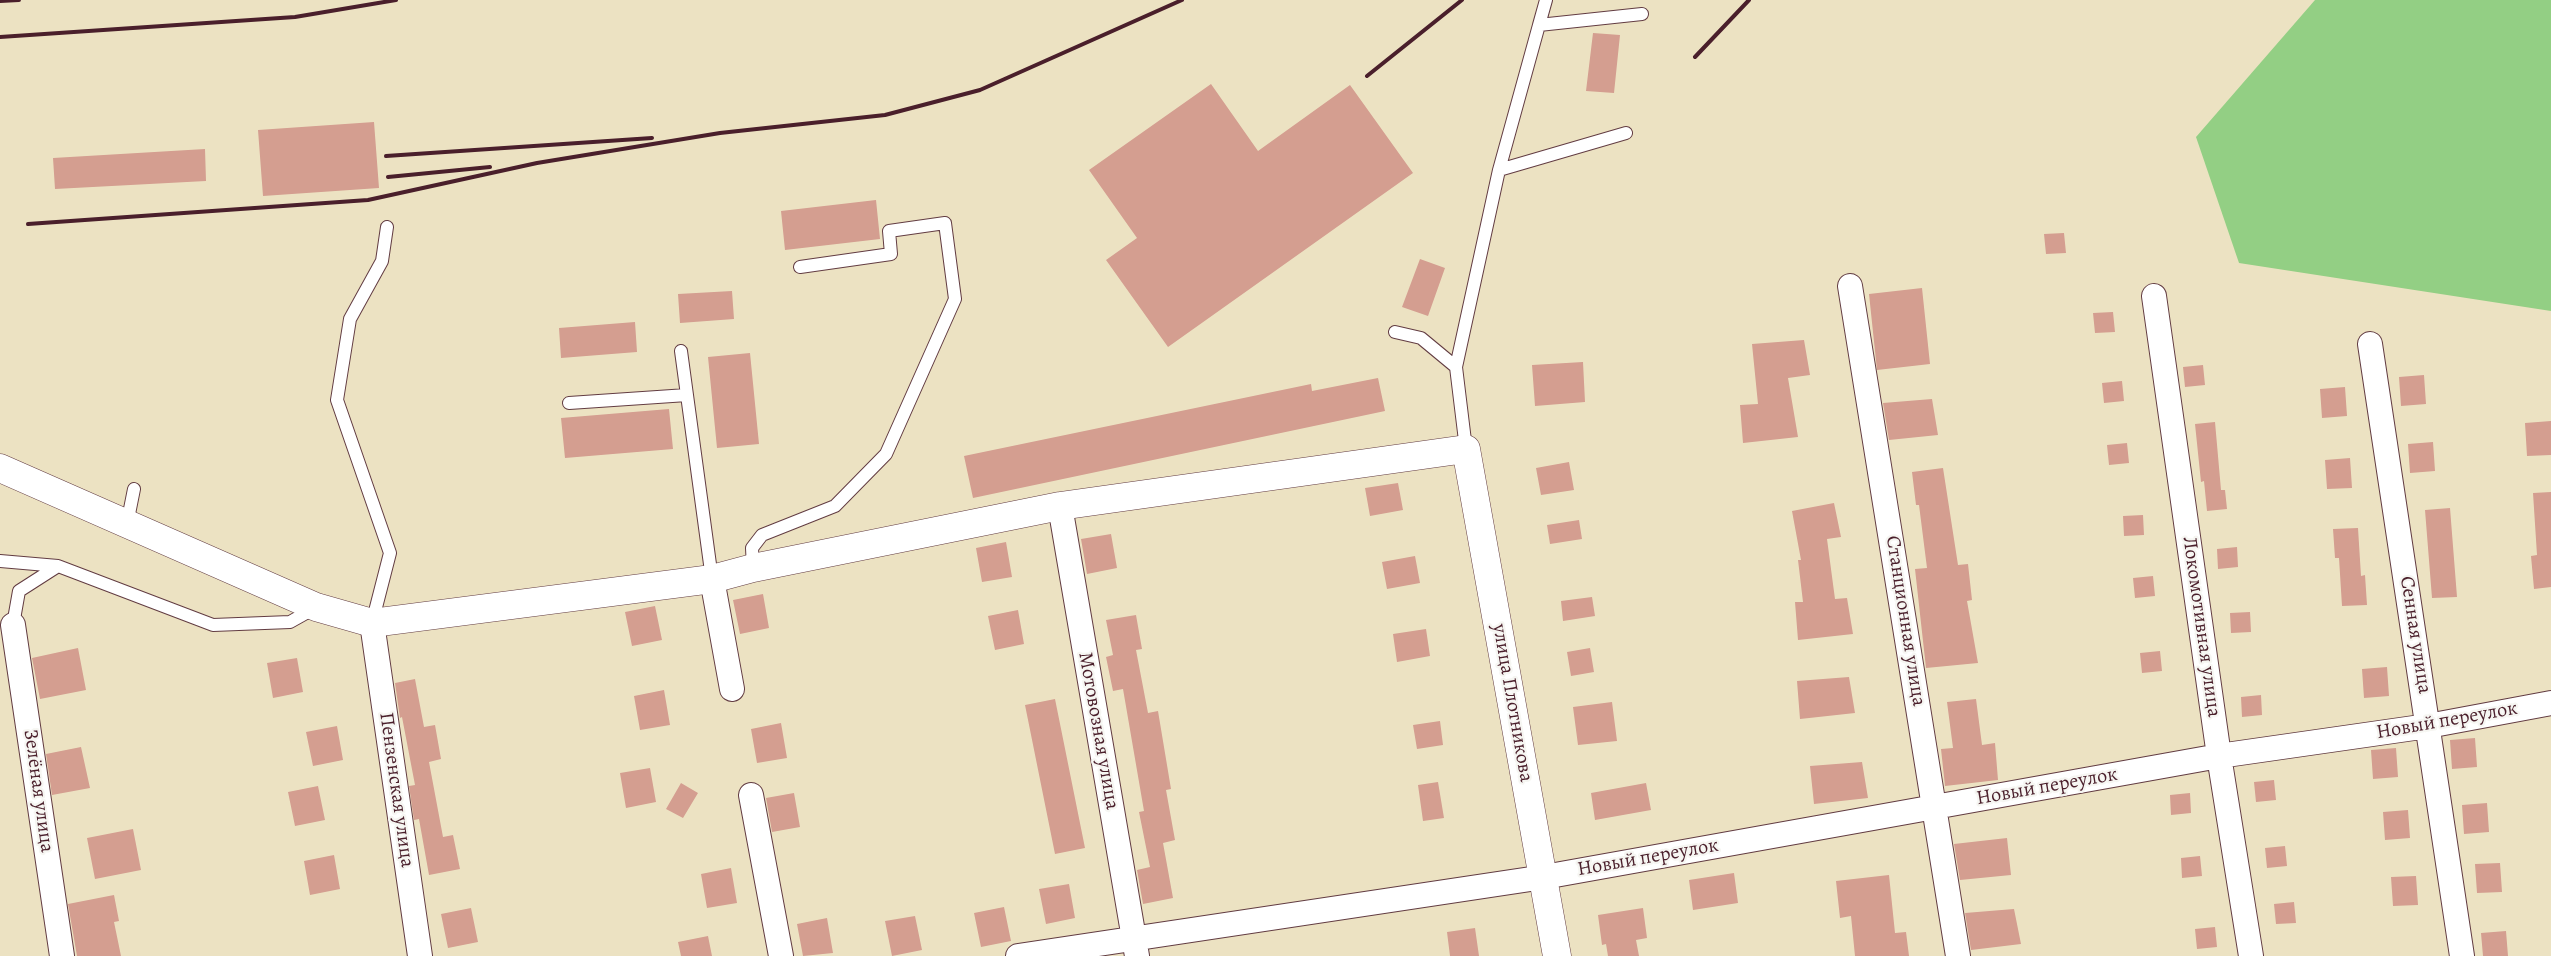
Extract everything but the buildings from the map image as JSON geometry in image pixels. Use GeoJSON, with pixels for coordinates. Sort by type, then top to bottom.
{"type":"FeatureCollection","features":[{"type":"Feature","properties":{"kind":"street","name":"Станционная улица"},"geometry":{"type":"LineString","coordinates":[[1850,286],[1936,808],[1958,956]]}},
{"type":"Feature","properties":{"kind":"street","name":"Локомотивная улица"},"geometry":{"type":"LineString","coordinates":[[2154,296],[2219,756],[2251,956]]}},
{"type":"Feature","properties":{"kind":"street","name":"Сенная улица"},"geometry":{"type":"LineString","coordinates":[[2370,344],[2462,956]]}},
{"type":"Feature","properties":{"kind":"street"},"geometry":{"type":"LineString","coordinates":[[0,468],[316,607],[372,623],[712,579],[752,568],[1060,506],[1466,449]]}},
{"type":"Feature","properties":{"kind":"street","name":"улица Плотникова"},"geometry":{"type":"LineString","coordinates":[[1466,449],[1557,956]]}},
{"type":"Feature","properties":{"kind":"street","name":"Мотовозная улица"},"geometry":{"type":"LineString","coordinates":[[1060,506],[1135,947]]}},
{"type":"Feature","properties":{"kind":"street"},"geometry":{"type":"LineString","coordinates":[[712,579],[732,689]]}},
{"type":"Feature","properties":{"kind":"street","name":"Пензенская улица"},"geometry":{"type":"LineString","coordinates":[[372,623],[420,956]]}},
{"type":"Feature","properties":{"kind":"street","name":"Зелёная улица"},"geometry":{"type":"LineString","coordinates":[[13,626],[62,956]]}},
{"type":"Feature","properties":{"kind":"street","name":"Новый переулок"},"geometry":{"type":"LineString","coordinates":[[1018,956],[1135,947],[1936,808],[2219,756],[2428,726],[2551,703]]}},
{"type":"Feature","properties":{"kind":"street"},"geometry":{"type":"LineString","coordinates":[[751,795],[781,956]]}},
{"type":"Feature","properties":{"kind":"lane"},"geometry":{"type":"LineString","coordinates":[[1466,449],[1456,367],[1499,170],[1546,0]]}},
{"type":"Feature","properties":{"kind":"lane"},"geometry":{"type":"LineString","coordinates":[[1539,25],[1642,14]]}},
{"type":"Feature","properties":{"kind":"lane"},"geometry":{"type":"LineString","coordinates":[[1499,170],[1626,133]]}},
{"type":"Feature","properties":{"kind":"lane"},"geometry":{"type":"LineString","coordinates":[[752,568],[752,548],[762,535],[835,506],[886,454],[955,299],[945,224],[889,231],[892,254],[800,267]]}},
{"type":"Feature","properties":{"kind":"lane"},"geometry":{"type":"LineString","coordinates":[[372,623],[390,553],[337,400],[350,319],[382,261],[388,228]]}},
{"type":"Feature","properties":{"kind":"lane"},"geometry":{"type":"LineString","coordinates":[[1396,332],[1421,338],[1456,367]]}},
{"type":"Feature","properties":{"kind":"lane"},"geometry":{"type":"LineString","coordinates":[[681,351],[712,579]]}},
{"type":"Feature","properties":{"kind":"lane"},"geometry":{"type":"LineString","coordinates":[[569,404],[687,395]]}},
{"type":"Feature","properties":{"kind":"lane"},"geometry":{"type":"LineString","coordinates":[[126,524],[134,489]]}},
{"type":"Feature","properties":{"kind":"lane"},"geometry":{"type":"LineString","coordinates":[[0,561],[58,566],[213,625],[290,622],[316,607]]}},
{"type":"Feature","properties":{"kind":"lane"},"geometry":{"type":"LineString","coordinates":[[13,626],[19,591],[58,566]]}},
{"type":"Feature","properties":{"kind":"green space"},"geometry":{"type":"Polygon","coordinates":[[[2315,0],[2551,0],[2551,311],[2239,263],[2196,137],[2315,0]]]}},
{"type":"Feature","properties":{"kind":"railway"},"geometry":{"type":"LineString","coordinates":[[0,1],[19,0]]}},
{"type":"Feature","properties":{"kind":"railway"},"geometry":{"type":"LineString","coordinates":[[0,37],[295,17],[396,0]]}},
{"type":"Feature","properties":{"kind":"railway"},"geometry":{"type":"LineString","coordinates":[[28,224],[368,200],[537,163],[720,133],[885,115],[980,90],[1182,0]]}},
{"type":"Feature","properties":{"kind":"railway"},"geometry":{"type":"LineString","coordinates":[[1367,76],[1462,0]]}},
{"type":"Feature","properties":{"kind":"railway"},"geometry":{"type":"LineString","coordinates":[[1695,57],[1749,0]]}},
{"type":"Feature","properties":{"kind":"railway"},"geometry":{"type":"LineString","coordinates":[[386,156],[652,138]]}},
{"type":"Feature","properties":{"kind":"railway"},"geometry":{"type":"LineString","coordinates":[[388,177],[490,167]]}}]}
